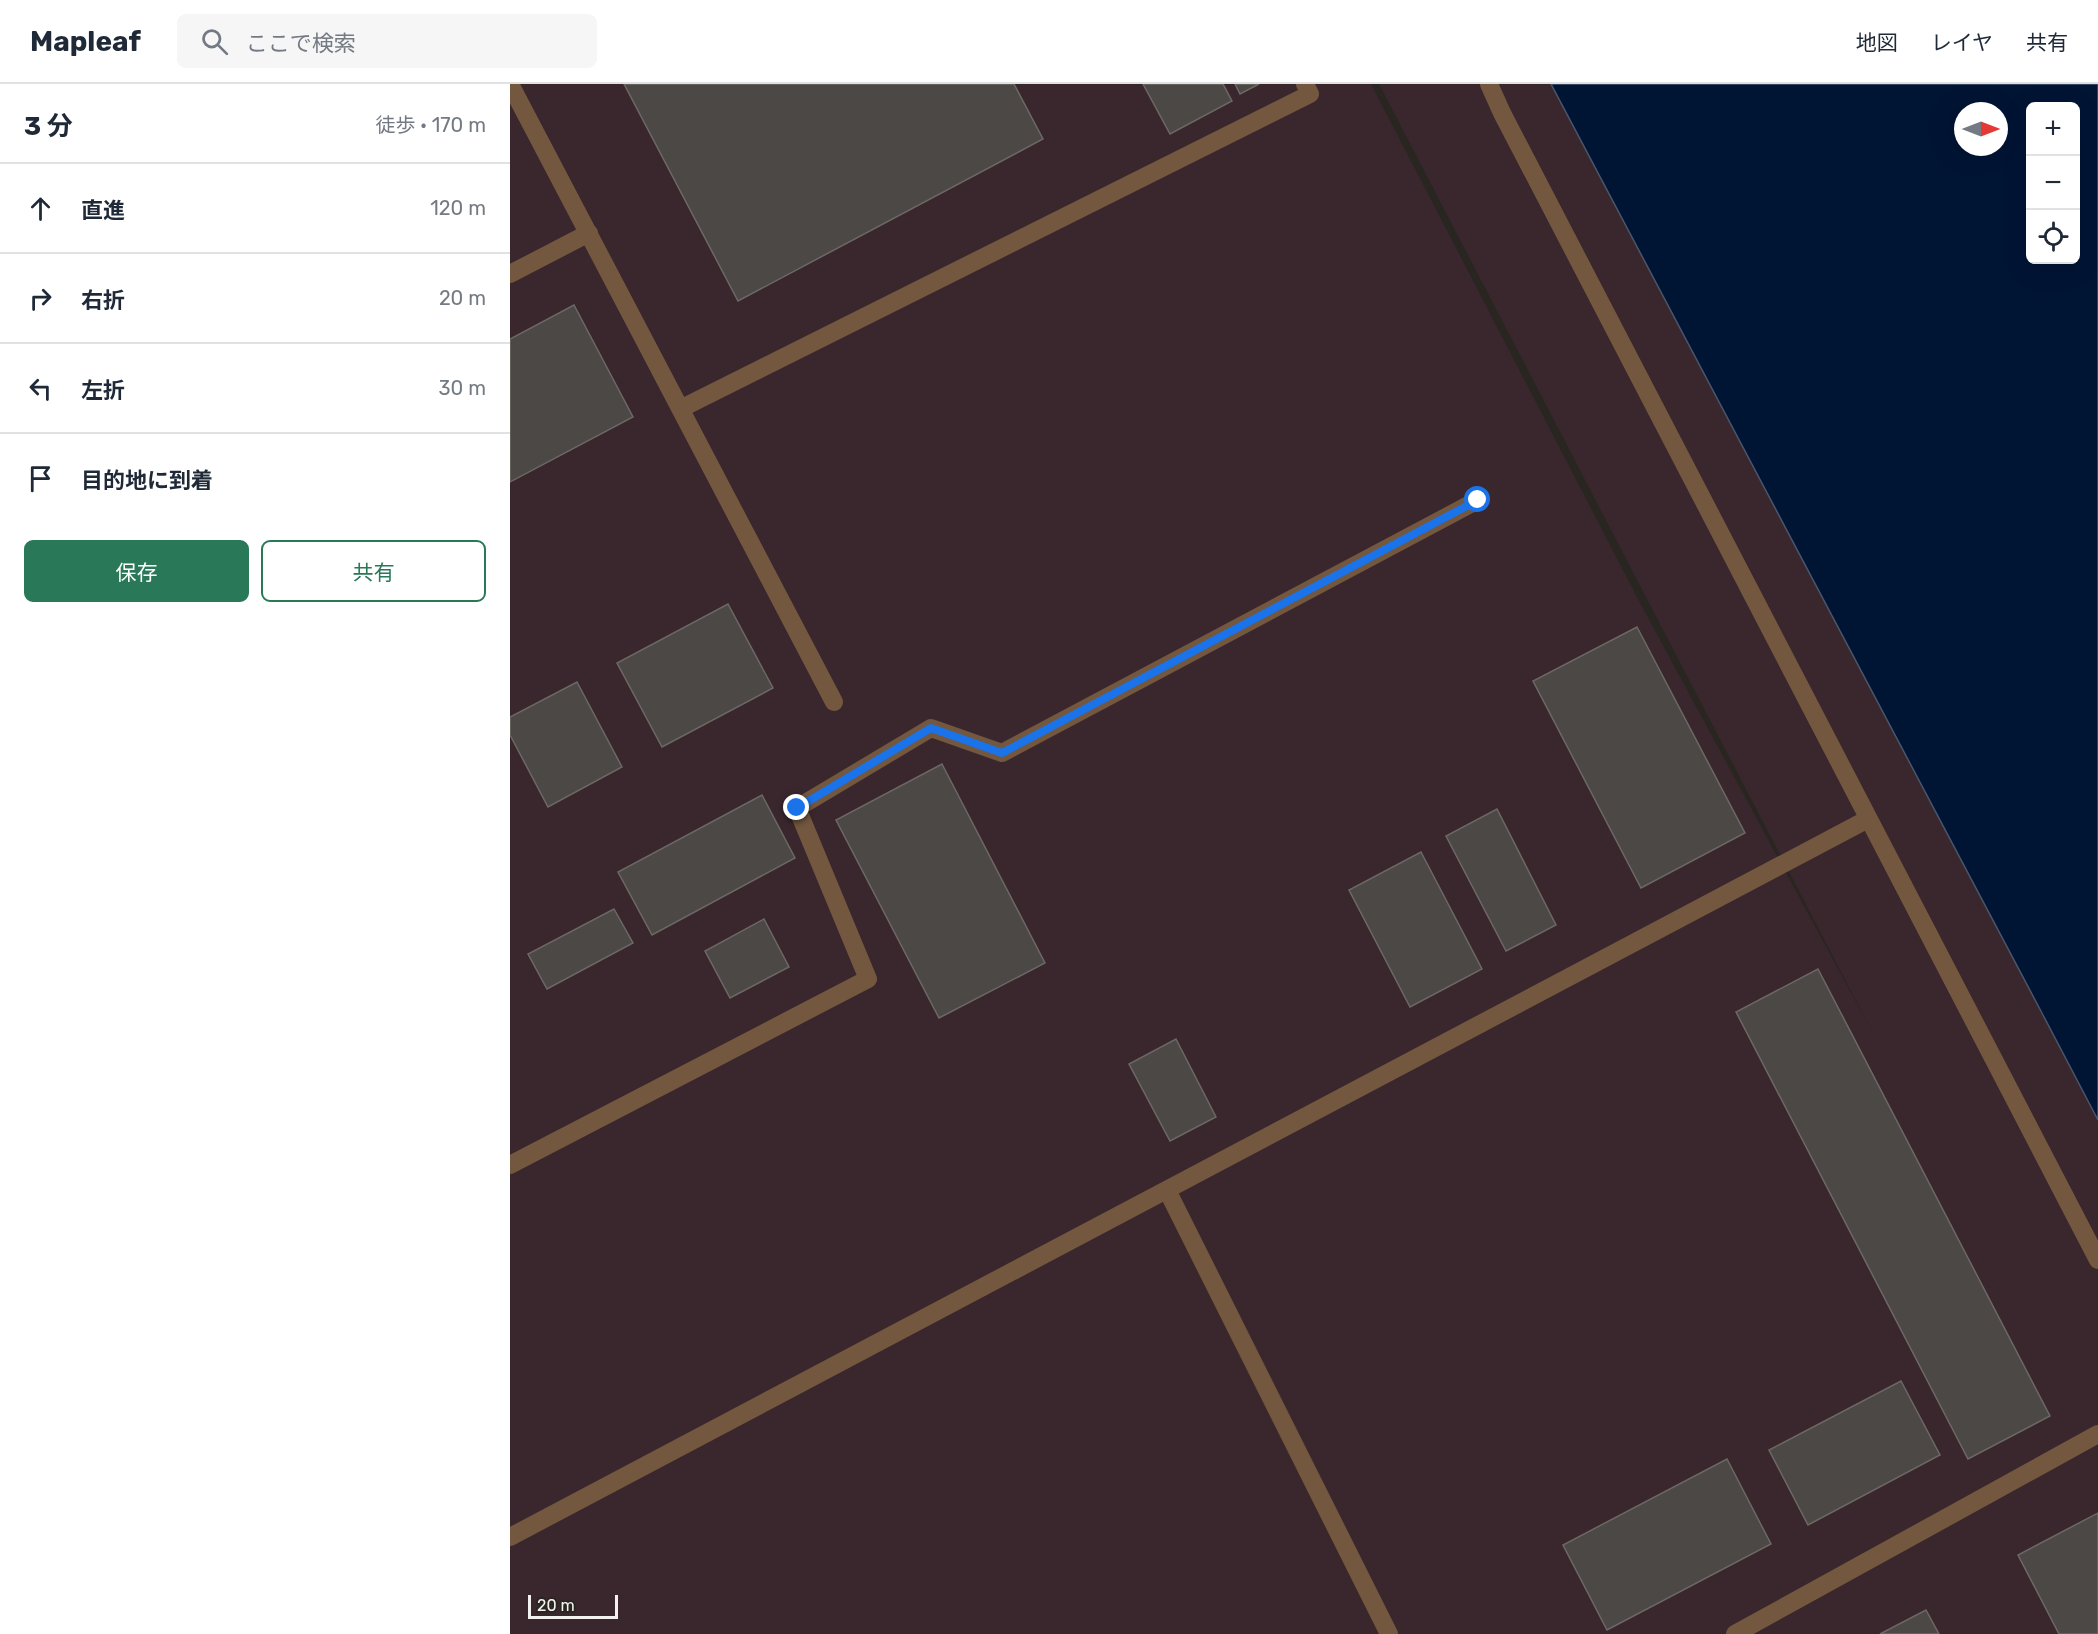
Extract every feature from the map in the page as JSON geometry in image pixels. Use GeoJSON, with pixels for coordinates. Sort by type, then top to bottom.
{"type":"FeatureCollection","features":[{"type":"Feature","properties":{"kind":"lane"},"geometry":{"type":"LineString","coordinates":[[510,84],[682,408],[834,702]]}},
{"type":"Feature","properties":{"kind":"lane"},"geometry":{"type":"LineString","coordinates":[[682,408],[1310,94],[1305,84]]}},
{"type":"Feature","properties":{"kind":"lane"},"geometry":{"type":"LineString","coordinates":[[1489,84],[2098,1260]]}},
{"type":"Feature","properties":{"kind":"lane"},"geometry":{"type":"LineString","coordinates":[[510,274],[589,233]]}},
{"type":"Feature","properties":{"kind":"lane"},"geometry":{"type":"LineString","coordinates":[[510,1165],[868,979],[797,808],[931,728],[1002,753],[1478,500]]}},
{"type":"Feature","properties":{"kind":"lane"},"geometry":{"type":"LineString","coordinates":[[510,1537],[1869,819]]}},
{"type":"Feature","properties":{"kind":"lane"},"geometry":{"type":"LineString","coordinates":[[1167,1190],[1389,1634]]}},
{"type":"Feature","properties":{"kind":"lane"},"geometry":{"type":"LineString","coordinates":[[1734,1634],[2098,1434]]}},
{"type":"Feature","properties":{"kind":"shaded area"},"geometry":{"type":"Polygon","coordinates":[[[510,84],[1371,84],[1640,603],[1876,1039],[1379,84],[1551,84],[2098,1120],[2098,1634],[510,1634],[510,84]]]}},
{"type":"Feature","properties":{"kind":"water"},"geometry":{"type":"Polygon","coordinates":[[[1551,84],[2098,84],[2098,1120],[1551,84]]]}},
{"type":"Feature","properties":{"kind":"building"},"geometry":{"type":"Polygon","coordinates":[[[624,84],[1014,84],[1043,139],[738,301],[624,84]]]}},
{"type":"Feature","properties":{"kind":"building"},"geometry":{"type":"Polygon","coordinates":[[[1143,84],[1223,84],[1232,101],[1170,134],[1143,84]]]}},
{"type":"Feature","properties":{"kind":"building"},"geometry":{"type":"Polygon","coordinates":[[[1235,84],[1259,84],[1240,94],[1235,84]]]}},
{"type":"Feature","properties":{"kind":"building"},"geometry":{"type":"Polygon","coordinates":[[[574,305],[633,417],[510,482],[510,339],[574,305]]]}},
{"type":"Feature","properties":{"kind":"building"},"geometry":{"type":"Polygon","coordinates":[[[728,604],[773,688],[662,747],[617,663],[728,604]]]}},
{"type":"Feature","properties":{"kind":"building"},"geometry":{"type":"Polygon","coordinates":[[[1637,627],[1745,833],[1641,888],[1533,681],[1637,627]]]}},
{"type":"Feature","properties":{"kind":"building"},"geometry":{"type":"Polygon","coordinates":[[[577,682],[622,767],[548,807],[510,735],[510,717],[577,682]]]}},
{"type":"Feature","properties":{"kind":"building"},"geometry":{"type":"Polygon","coordinates":[[[942,764],[1045,963],[939,1018],[836,820],[942,764]]]}},
{"type":"Feature","properties":{"kind":"building"},"geometry":{"type":"Polygon","coordinates":[[[762,795],[795,858],[652,935],[618,872],[762,795]]]}},
{"type":"Feature","properties":{"kind":"building"},"geometry":{"type":"Polygon","coordinates":[[[1497,809],[1556,925],[1506,951],[1446,836],[1497,809]]]}},
{"type":"Feature","properties":{"kind":"building"},"geometry":{"type":"Polygon","coordinates":[[[1421,852],[1482,969],[1410,1007],[1349,890],[1421,852]]]}},
{"type":"Feature","properties":{"kind":"building"},"geometry":{"type":"Polygon","coordinates":[[[614,909],[633,943],[547,989],[528,954],[614,909]]]}},
{"type":"Feature","properties":{"kind":"building"},"geometry":{"type":"Polygon","coordinates":[[[764,919],[789,967],[730,998],[705,951],[764,919]]]}},
{"type":"Feature","properties":{"kind":"building"},"geometry":{"type":"Polygon","coordinates":[[[1818,969],[2050,1416],[1968,1459],[1736,1012],[1818,969]]]}},
{"type":"Feature","properties":{"kind":"building"},"geometry":{"type":"Polygon","coordinates":[[[1176,1039],[1216,1117],[1170,1141],[1129,1064],[1176,1039]]]}},
{"type":"Feature","properties":{"kind":"building"},"geometry":{"type":"Polygon","coordinates":[[[1901,1381],[1940,1455],[1808,1525],[1769,1450],[1901,1381]]]}},
{"type":"Feature","properties":{"kind":"building"},"geometry":{"type":"Polygon","coordinates":[[[1727,1459],[1771,1544],[1607,1630],[1563,1545],[1727,1459]]]}},
{"type":"Feature","properties":{"kind":"building"},"geometry":{"type":"Polygon","coordinates":[[[2098,1513],[2098,1634],[2059,1634],[2018,1555],[2098,1513]]]}},
{"type":"Feature","properties":{"kind":"building"},"geometry":{"type":"Polygon","coordinates":[[[1926,1610],[1939,1634],[1880,1634],[1926,1610]]]}},
{"type":"Feature","properties":{"kind":"route"},"geometry":{"type":"LineString","coordinates":[[797,808],[931,728],[1002,753],[1478,500]]}}]}
